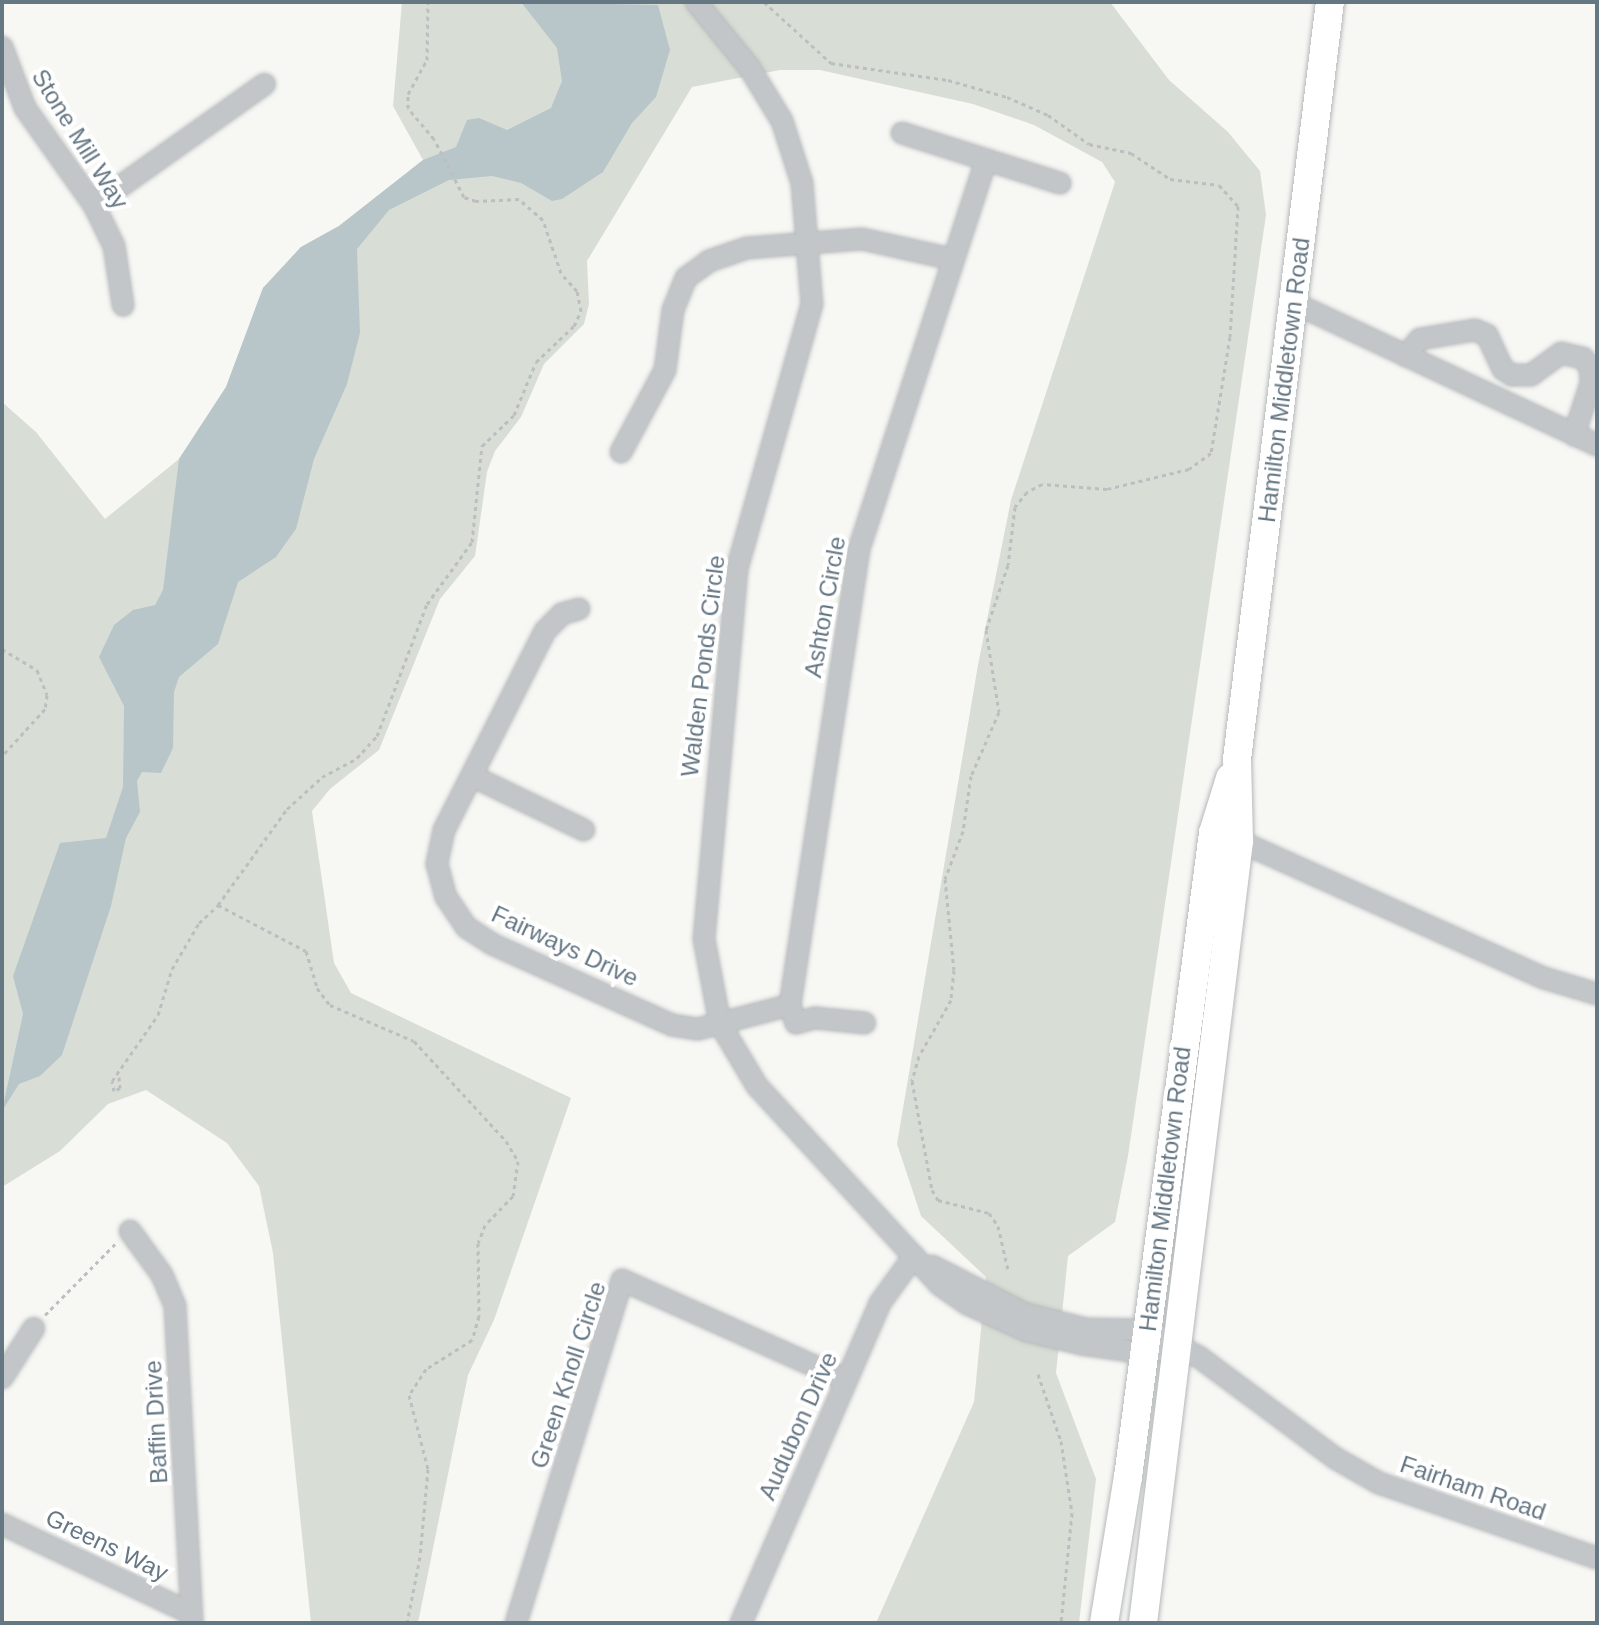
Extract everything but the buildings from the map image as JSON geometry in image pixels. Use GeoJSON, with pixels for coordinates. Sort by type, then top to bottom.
{"type":"FeatureCollection","features":[{"type":"Feature","properties":{"kind":"highway","name":"Hamilton Middletown Road"},"geometry":{"type":"LineString","coordinates":[[1143,1623],[1239,841],[1237,759],[1330,2]]}},
{"type":"Feature","properties":{"kind":"highway","name":"Hamilton Middletown Road"},"geometry":{"type":"LineString","coordinates":[[1104,1623],[1146,1342],[1213,833],[1237,759]]}},
{"type":"Feature","properties":{"kind":"street","name":"Walden Ponds Circle"},"geometry":{"type":"LineString","coordinates":[[696,2],[749,67],[782,121],[802,183],[810,241],[812,304],[737,569],[704,939],[720,1024],[757,1086],[940,1285],[994,1320],[1068,1341],[1146,1342],[1179,1347]]}},
{"type":"Feature","properties":{"kind":"street","name":"Stone Mill Way"},"geometry":{"type":"LineString","coordinates":[[2,47],[25,108],[94,205],[114,246],[123,305]]}},
{"type":"Feature","properties":{"kind":"street"},"geometry":{"type":"LineString","coordinates":[[94,205],[265,84]]}},
{"type":"Feature","properties":{"kind":"street"},"geometry":{"type":"LineString","coordinates":[[902,133],[1060,183]]}},
{"type":"Feature","properties":{"kind":"street","name":"Ashton Circle"},"geometry":{"type":"LineString","coordinates":[[790,1005],[859,549],[986,160]]}},
{"type":"Feature","properties":{"kind":"street"},"geometry":{"type":"LineString","coordinates":[[621,452],[665,370],[673,310],[686,278],[709,261],[747,248],[862,239],[952,259]]}},
{"type":"Feature","properties":{"kind":"street"},"geometry":{"type":"LineString","coordinates":[[1294,303],[1597,445]]}},
{"type":"Feature","properties":{"kind":"street"},"geometry":{"type":"LineString","coordinates":[[1406,356],[1420,339],[1475,330],[1487,335],[1512,375],[1531,375],[1561,353],[1583,358],[1590,367],[1591,383],[1574,435]]}},
{"type":"Feature","properties":{"kind":"street","name":"Fairways Drive"},"geometry":{"type":"LineString","coordinates":[[579,609],[562,614],[545,631],[474,777],[444,830],[437,864],[446,897],[466,927],[492,944],[672,1025],[698,1029],[720,1024]]}},
{"type":"Feature","properties":{"kind":"street"},"geometry":{"type":"LineString","coordinates":[[474,777],[584,830]]}},
{"type":"Feature","properties":{"kind":"street"},"geometry":{"type":"LineString","coordinates":[[1239,841],[1544,978],[1597,994]]}},
{"type":"Feature","properties":{"kind":"street"},"geometry":{"type":"LineString","coordinates":[[720,1024],[790,1005],[796,1023],[815,1018],[865,1023]]}},
{"type":"Feature","properties":{"kind":"street","name":"Baffin Drive"},"geometry":{"type":"LineString","coordinates":[[130,1231],[162,1275],[175,1306],[191,1618]]}},
{"type":"Feature","properties":{"kind":"street","name":"Audubon Drive"},"geometry":{"type":"LineString","coordinates":[[741,1623],[880,1303],[914,1256]]}},
{"type":"Feature","properties":{"kind":"street","name":"Green Knoll Circle"},"geometry":{"type":"LineString","coordinates":[[516,1623],[622,1280],[846,1380]]}},
{"type":"Feature","properties":{"kind":"street"},"geometry":{"type":"LineString","coordinates":[[2,1378],[34,1328]]}},
{"type":"Feature","properties":{"kind":"street","name":"Fairham Road"},"geometry":{"type":"LineString","coordinates":[[1179,1347],[1379,1483],[1597,1558]]}},
{"type":"Feature","properties":{"kind":"street","name":"Greens Way"},"geometry":{"type":"LineString","coordinates":[[2,1524],[191,1618]]}},
{"type":"Feature","properties":{"kind":"path"},"geometry":{"type":"LineString","coordinates":[[119,1077],[158,1015],[184,945],[218,905],[287,809],[322,777],[357,758],[377,736],[427,604],[472,542],[482,446],[514,415],[536,362],[574,326],[581,311],[577,291],[561,273],[547,227],[536,212],[513,197],[470,200],[408,101],[427,60],[428,2]]}},
{"type":"Feature","properties":{"kind":"path"},"geometry":{"type":"LineString","coordinates":[[764,2],[831,63],[948,80],[1007,97],[1048,115],[1089,144],[1131,153],[1170,179],[1219,185],[1238,206],[1231,328],[1211,453],[1189,469],[1107,489],[1042,484],[1027,492],[1015,507],[1008,565],[986,630],[999,712],[971,776],[963,831],[945,879],[954,970],[951,1000],[919,1056],[912,1081],[932,1190],[938,1200],[989,1213],[998,1226],[1008,1270]]}},
{"type":"Feature","properties":{"kind":"path"},"geometry":{"type":"LineString","coordinates":[[2,649],[37,670],[47,695],[36,720],[2,756]]}},
{"type":"Feature","properties":{"kind":"path"},"geometry":{"type":"LineString","coordinates":[[218,905],[306,951],[317,988],[330,1005],[414,1041],[506,1141],[518,1161],[513,1196],[485,1225],[478,1243],[479,1316],[472,1340],[426,1369],[409,1395],[428,1469],[420,1557],[407,1623]]}},
{"type":"Feature","properties":{"kind":"path"},"geometry":{"type":"LineString","coordinates":[[34,1328],[79,1277],[130,1231]]}},
{"type":"Feature","properties":{"kind":"path"},"geometry":{"type":"LineString","coordinates":[[1038,1374],[1061,1441],[1072,1513],[1061,1623]]}},
{"type":"Feature","properties":{"kind":"shaded area"},"geometry":{"type":"Polygon","coordinates":[[[402,2],[1110,2],[1169,80],[1228,132],[1260,171],[1266,215],[1128,1156],[1115,1222],[1068,1256],[1056,1373],[1096,1479],[1079,1623],[876,1623],[974,1402],[986,1277],[921,1216],[897,1144],[978,665],[1011,500],[1115,182],[1102,162],[1034,125],[973,104],[820,70],[780,70],[692,87],[587,261],[589,304],[584,324],[544,364],[521,417],[495,451],[487,472],[475,556],[440,599],[379,750],[330,789],[312,811],[334,963],[351,993],[571,1098],[494,1320],[468,1375],[418,1623],[311,1623],[273,1253],[259,1186],[227,1143],[146,1090],[108,1104],[60,1151],[2,1187],[2,402],[36,432],[105,519],[179,459],[226,387],[263,288],[301,247],[339,226],[423,160],[393,106],[402,2]]]}},
{"type":"Feature","properties":{"kind":"shaded area"},"geometry":{"type":"Polygon","coordinates":[[[521,2],[658,5],[670,50],[656,97],[632,123],[603,172],[562,199],[552,201],[521,183],[492,176],[449,180],[389,210],[357,249],[360,333],[347,384],[314,459],[296,529],[276,557],[238,582],[218,644],[179,677],[174,692],[173,748],[161,773],[142,772],[137,781],[140,812],[126,838],[111,906],[62,1055],[40,1076],[19,1084],[2,1111],[23,1014],[13,976],[60,843],[106,838],[123,787],[124,706],[99,657],[114,625],[133,610],[155,605],[163,590],[179,459],[226,387],[263,288],[301,247],[339,226],[423,160],[456,147],[467,120],[479,118],[507,130],[551,108],[562,81],[557,48],[521,2]]]}}]}
